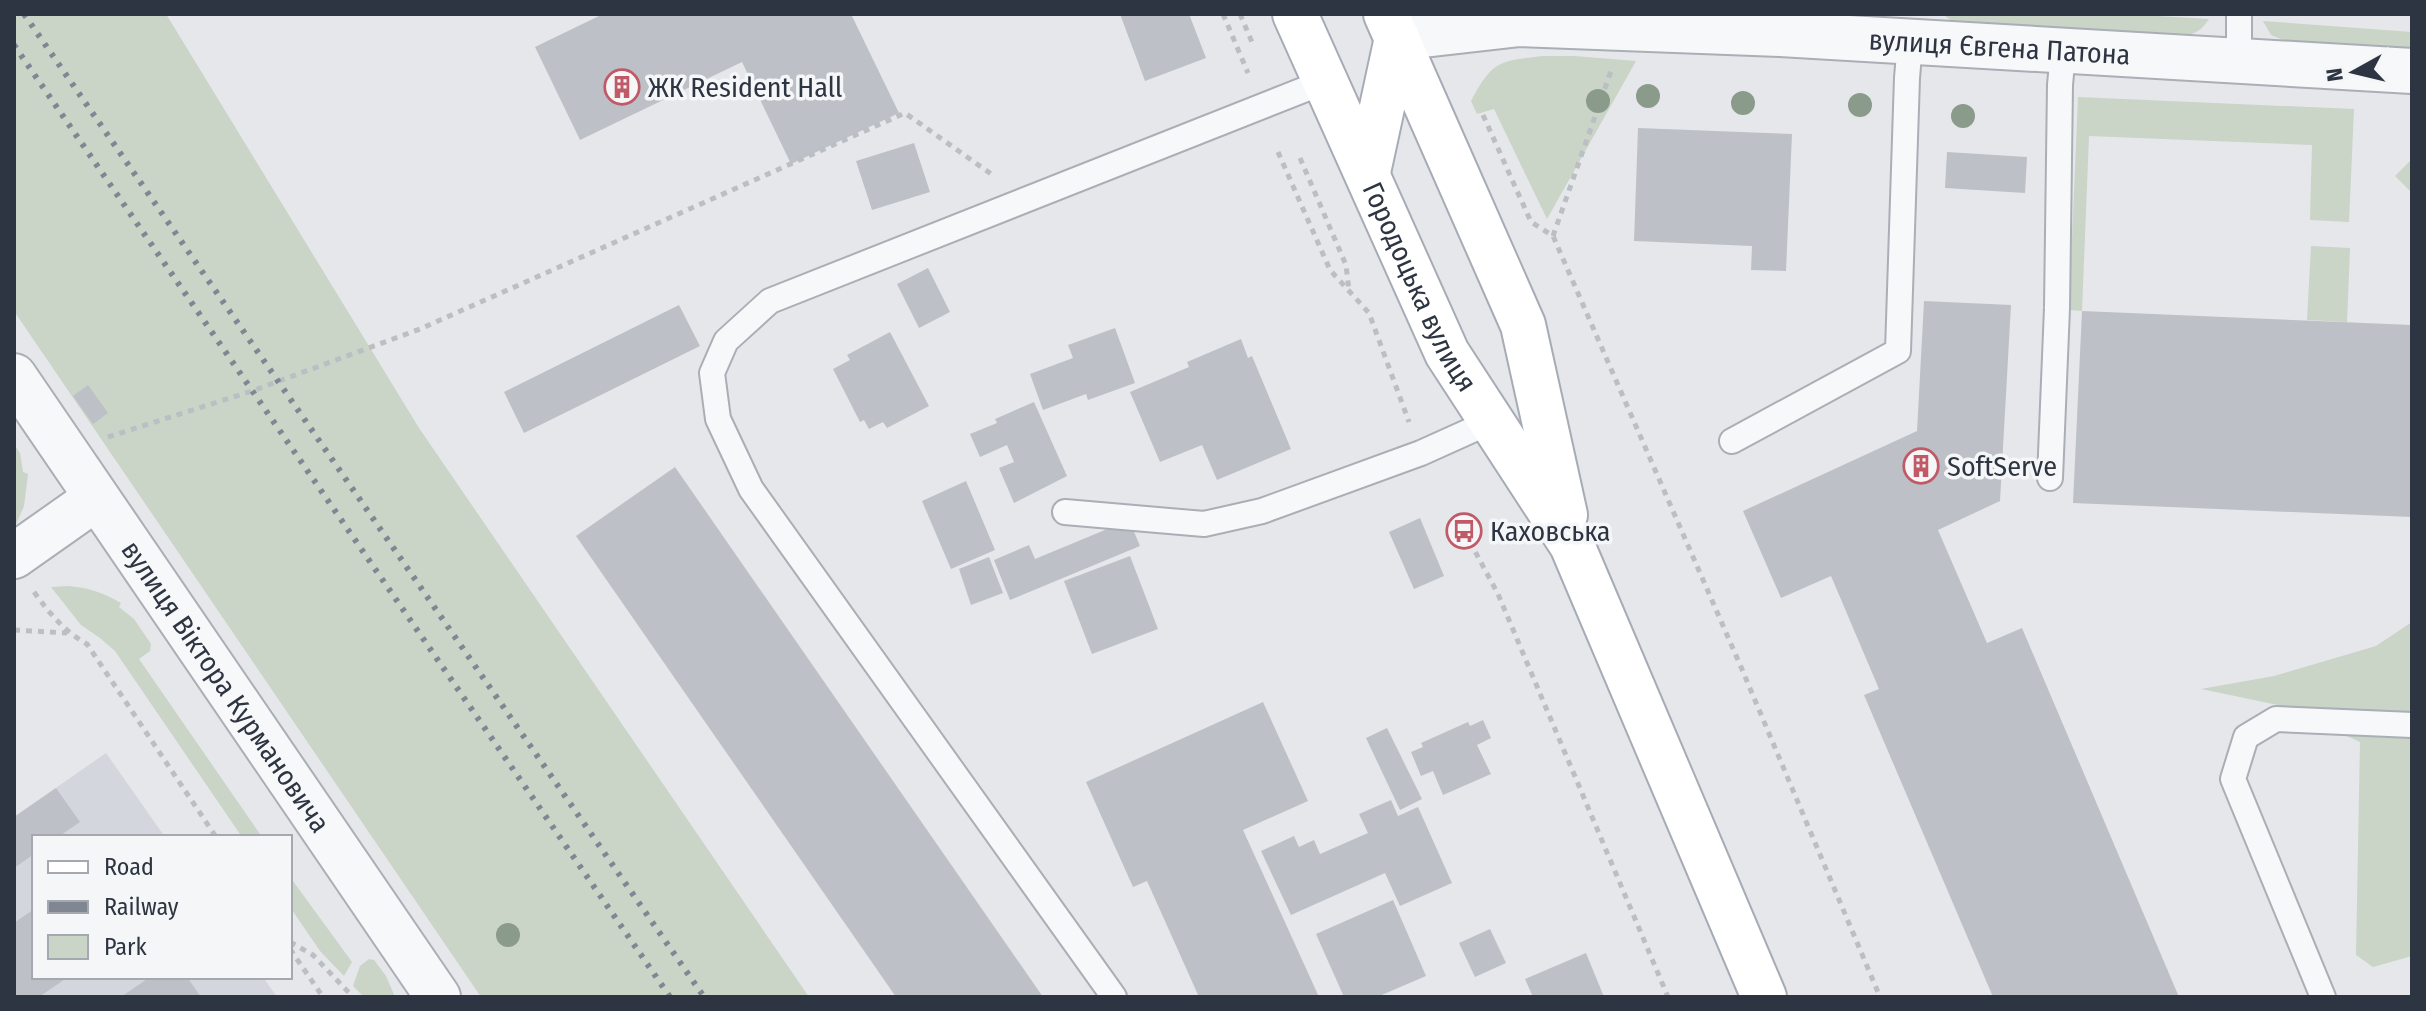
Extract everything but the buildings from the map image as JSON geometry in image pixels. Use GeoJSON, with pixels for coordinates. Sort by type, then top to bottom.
{"type":"FeatureCollection","features":[{"type":"Feature","properties":{"kind":"main road","name":"Городоцька вулиця"},"geometry":{"type":"LineString","coordinates":[[1295,14],[1447,353],[1572,545],[1764,997]]}},
{"type":"Feature","properties":{"kind":"main road"},"geometry":{"type":"LineString","coordinates":[[1359,14],[1392,26],[1368,172]]}},
{"type":"Feature","properties":{"kind":"main road","name":"Городоцька вулиця"},"geometry":{"type":"LineString","coordinates":[[1392,26],[1523,325],[1572,545]]}},
{"type":"Feature","properties":{"kind":"street","name":"вулиця Євгена Патона"},"geometry":{"type":"LineString","coordinates":[[1392,26],[1781,24],[1910,42],[2412,71]]}},
{"type":"Feature","properties":{"kind":"street","name":"вулиця Віктора Курмановича"},"geometry":{"type":"LineString","coordinates":[[14,376],[95,499],[438,997]]}},
{"type":"Feature","properties":{"kind":"street"},"geometry":{"type":"LineString","coordinates":[[23,572],[95,499]]}},
{"type":"Feature","properties":{"kind":"lane"},"geometry":{"type":"LineString","coordinates":[[2239,14],[2239,61]]}},
{"type":"Feature","properties":{"kind":"lane"},"geometry":{"type":"LineString","coordinates":[[1732,441],[1898,351],[1910,42]]}},
{"type":"Feature","properties":{"kind":"lane"},"geometry":{"type":"LineString","coordinates":[[2050,478],[2063,52]]}},
{"type":"Feature","properties":{"kind":"lane"},"geometry":{"type":"LineString","coordinates":[[1114,997],[751,489],[718,419],[712,373],[726,341],[770,301],[1326,81]]}},
{"type":"Feature","properties":{"kind":"lane"},"geometry":{"type":"LineString","coordinates":[[1065,512],[1204,524],[1262,511],[1421,453],[1492,421]]}},
{"type":"Feature","properties":{"kind":"lane"},"geometry":{"type":"LineString","coordinates":[[2323,997],[2233,779],[2246,737],[2276,719],[2412,725]]}},
{"type":"Feature","properties":{"kind":"path"},"geometry":{"type":"LineString","coordinates":[[1223,14],[1248,73]]}},
{"type":"Feature","properties":{"kind":"path"},"geometry":{"type":"LineString","coordinates":[[1240,14],[1254,47]]}},
{"type":"Feature","properties":{"kind":"path"},"geometry":{"type":"LineString","coordinates":[[1553,236],[1611,68]]}},
{"type":"Feature","properties":{"kind":"path"},"geometry":{"type":"LineString","coordinates":[[95,442],[252,391],[420,329],[905,113],[1027,199]]}},
{"type":"Feature","properties":{"kind":"path"},"geometry":{"type":"LineString","coordinates":[[1483,115],[1531,222],[1553,236],[1741,667],[1880,997]]}},
{"type":"Feature","properties":{"kind":"path"},"geometry":{"type":"LineString","coordinates":[[1278,152],[1330,270],[1369,313],[1410,424]]}},
{"type":"Feature","properties":{"kind":"path"},"geometry":{"type":"LineString","coordinates":[[1300,158],[1346,265],[1349,291]]}},
{"type":"Feature","properties":{"kind":"path"},"geometry":{"type":"LineString","coordinates":[[1464,531],[1498,594],[1668,997]]}},
{"type":"Feature","properties":{"kind":"path"},"geometry":{"type":"LineString","coordinates":[[23,572],[50,614],[68,633],[87,644],[102,664],[215,835]]}},
{"type":"Feature","properties":{"kind":"path"},"geometry":{"type":"LineString","coordinates":[[14,630],[68,633]]}},
{"type":"Feature","properties":{"kind":"path"},"geometry":{"type":"LineString","coordinates":[[292,943],[313,955],[353,997]]}},
{"type":"Feature","properties":{"kind":"path"},"geometry":{"type":"LineString","coordinates":[[292,952],[323,997]]}},
{"type":"Feature","properties":{"kind":"shaded area"},"geometry":{"type":"Polygon","coordinates":[[[106,753],[164,835],[32,835],[32,979],[264,979],[277,997],[14,997],[14,817],[106,753]]]}},
{"type":"Feature","properties":{"kind":"green space"},"geometry":{"type":"Polygon","coordinates":[[[14,14],[166,14],[419,428],[809,997],[481,997],[14,311],[14,14]]]}},
{"type":"Feature","properties":{"kind":"green space"},"geometry":{"type":"Polygon","coordinates":[[[1943,14],[2121,14],[2209,19],[2198,31],[2183,36],[1957,26],[1943,14]]]}},
{"type":"Feature","properties":{"kind":"green space"},"geometry":{"type":"Polygon","coordinates":[[[2263,21],[2412,32],[2412,50],[2288,42],[2271,35],[2263,21]]]}},
{"type":"Feature","properties":{"kind":"green space"},"geometry":{"type":"Polygon","coordinates":[[[1543,56],[1636,61],[1547,219],[1494,109],[1477,114],[1471,101],[1485,78],[1498,65],[1543,56]]]}},
{"type":"Feature","properties":{"kind":"green space"},"geometry":{"type":"Polygon","coordinates":[[[2078,97],[2354,109],[2349,222],[2310,220],[2312,145],[2089,136],[2082,311],[2069,310],[2078,97]]]}},
{"type":"Feature","properties":{"kind":"green space"},"geometry":{"type":"Polygon","coordinates":[[[2412,159],[2412,193],[2395,176],[2412,159]]]}},
{"type":"Feature","properties":{"kind":"green space"},"geometry":{"type":"Polygon","coordinates":[[[2311,246],[2350,248],[2347,322],[2307,320],[2311,246]]]}},
{"type":"Feature","properties":{"kind":"green space"},"geometry":{"type":"Polygon","coordinates":[[[14,444],[20,453],[23,472],[28,474],[24,506],[14,529],[14,444]]]}},
{"type":"Feature","properties":{"kind":"green space"},"geometry":{"type":"Polygon","coordinates":[[[51,587],[90,590],[121,603],[119,607],[134,619],[151,644],[150,651],[139,659],[261,835],[241,835],[115,651],[81,625],[51,587]]]}},
{"type":"Feature","properties":{"kind":"green space"},"geometry":{"type":"Polygon","coordinates":[[[2412,622],[2412,956],[2373,967],[2356,955],[2360,742],[2278,705],[2201,689],[2274,676],[2376,646],[2412,622]]]}},
{"type":"Feature","properties":{"kind":"green space"},"geometry":{"type":"Polygon","coordinates":[[[292,880],[352,962],[344,976],[320,951],[292,910],[292,880]]]}},
{"type":"Feature","properties":{"kind":"green space"},"geometry":{"type":"Polygon","coordinates":[[[369,959],[374,960],[386,976],[395,997],[364,997],[353,986],[360,966],[369,959]]]}},
{"type":"Feature","properties":{"kind":"railway"},"geometry":{"type":"LineString","coordinates":[[24,14],[704,997]]}},
{"type":"Feature","properties":{"kind":"railway"},"geometry":{"type":"LineString","coordinates":[[14,45],[670,997]]}},
{"type":"Feature","properties":{"kind":"place","name":"ЖК Resident Hall"},"geometry":{"type":"Point","coordinates":[622,87]}},
{"type":"Feature","properties":{"kind":"place","name":"SoftServe"},"geometry":{"type":"Point","coordinates":[1921,466]}},
{"type":"Feature","properties":{"kind":"place","name":"Каховська"},"geometry":{"type":"Point","coordinates":[1464,531]}}]}
